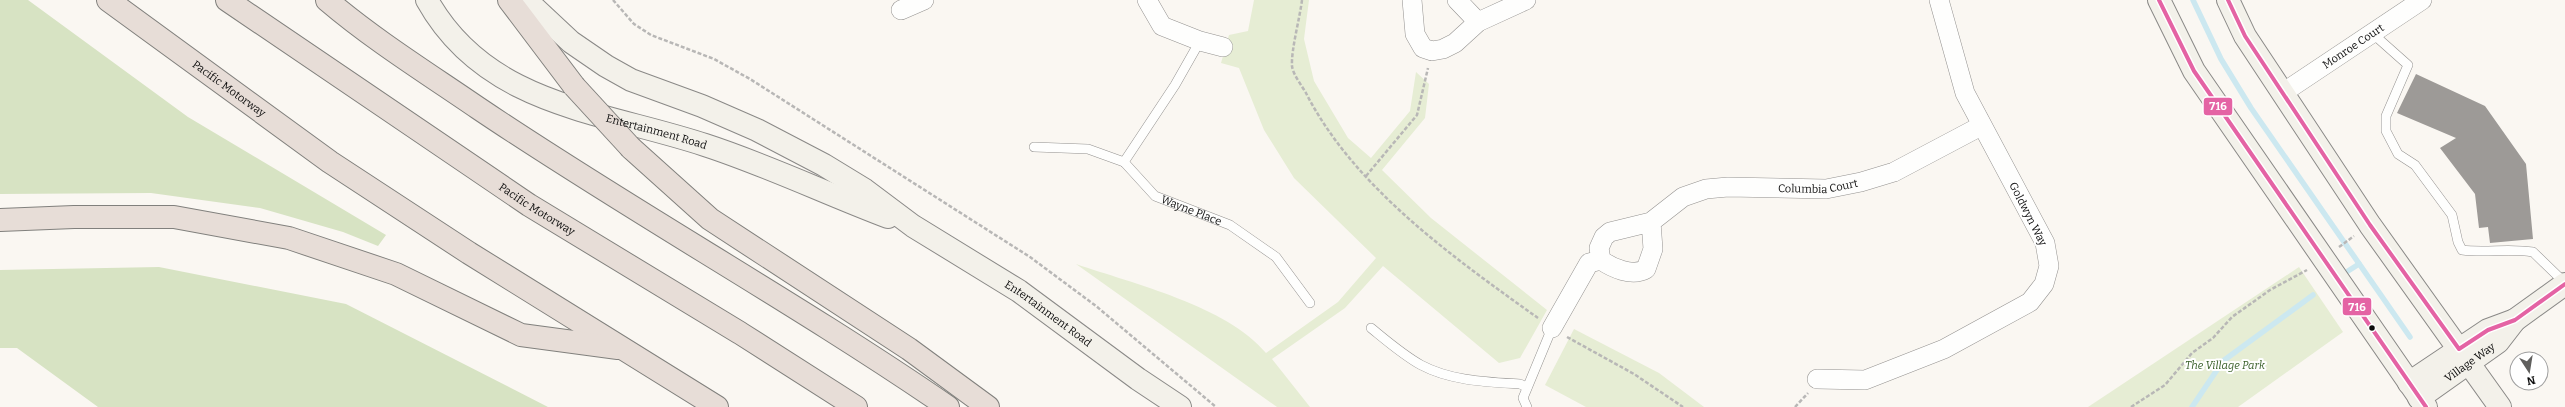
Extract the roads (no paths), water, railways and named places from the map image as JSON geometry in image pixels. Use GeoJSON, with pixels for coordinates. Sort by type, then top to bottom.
{"type":"FeatureCollection","features":[{"type":"Feature","properties":{"kind":"highway","name":"Pacific Motorway"},"geometry":{"type":"LineString","coordinates":[[108,0],[330,162],[469,253],[627,349],[717,407]]}},
{"type":"Feature","properties":{"kind":"highway","name":"Pacific Motorway"},"geometry":{"type":"LineString","coordinates":[[227,0],[529,205],[740,333],[856,407]]}},
{"type":"Feature","properties":{"kind":"highway"},"geometry":{"type":"LineString","coordinates":[[326,0],[404,59],[556,161],[662,226],[948,407]]}},
{"type":"Feature","properties":{"kind":"highway"},"geometry":{"type":"LineString","coordinates":[[509,0],[574,86],[631,148],[710,219],[909,349],[988,407]]}},
{"type":"Feature","properties":{"kind":"highway"},"geometry":{"type":"LineString","coordinates":[[0,220],[74,217],[174,217],[289,238],[396,274],[521,335],[627,349]]}},
{"type":"Feature","properties":{"kind":"street","name":"Entertainment Road"},"geometry":{"type":"LineString","coordinates":[[427,0],[441,21],[468,52],[501,78],[525,91],[562,106],[706,145],[913,226]]}},
{"type":"Feature","properties":{"kind":"street","name":"Entertainment Road"},"geometry":{"type":"LineString","coordinates":[[526,0],[571,42],[606,66],[631,80],[702,106],[757,130],[793,148],[865,190],[913,226],[1019,291],[1138,379],[1180,407]]}},
{"type":"Feature","properties":{"kind":"street"},"geometry":{"type":"LineString","coordinates":[[901,10],[924,0]]}},
{"type":"Feature","properties":{"kind":"street"},"geometry":{"type":"LineString","coordinates":[[1147,0],[1162,26],[1200,41],[1223,47]]}},
{"type":"Feature","properties":{"kind":"street"},"geometry":{"type":"LineString","coordinates":[[1412,0],[1415,34],[1423,48],[1432,51],[1443,49],[1455,43],[1478,22],[1526,0]]}},
{"type":"Feature","properties":{"kind":"street"},"geometry":{"type":"LineString","coordinates":[[1457,0],[1478,22]]}},
{"type":"Feature","properties":{"kind":"street","name":"Goldwyn Way"},"geometry":{"type":"LineString","coordinates":[[1817,379],[1865,380],[1944,349],[2030,302],[2044,284],[2049,266],[2045,243],[1965,94],[1939,0]]}},
{"type":"Feature","properties":{"kind":"street"},"geometry":{"type":"LineString","coordinates":[[2159,0],[2194,71],[2330,259],[2342,288],[2418,396]]}},
{"type":"Feature","properties":{"kind":"street"},"geometry":{"type":"LineString","coordinates":[[2228,0],[2245,36],[2284,92],[2370,225],[2500,407]]}},
{"type":"Feature","properties":{"kind":"street","name":"Monroe Court"},"geometry":{"type":"LineString","coordinates":[[2284,92],[2422,0]]}},
{"type":"Feature","properties":{"kind":"street","name":"Columbia Court"},"geometry":{"type":"LineString","coordinates":[[1600,260],[1599,248],[1604,237],[1610,232],[1651,222],[1683,197],[1706,189],[1728,187],[1826,189],[1861,182],[1894,172],[1981,126]]}},
{"type":"Feature","properties":{"kind":"street"},"geometry":{"type":"LineString","coordinates":[[1552,328],[1589,264],[1600,260],[1609,266],[1634,272],[1646,269],[1653,249],[1651,222]]}},
{"type":"Feature","properties":{"kind":"street","name":"Village Way"},"geometry":{"type":"LineString","coordinates":[[2418,396],[2465,356],[2488,330],[2515,320],[2565,283]]}},
{"type":"Feature","properties":{"kind":"lane"},"geometry":{"type":"LineString","coordinates":[[2372,33],[2408,65],[2386,116],[2386,131],[2398,154],[2415,165],[2452,216],[2458,242],[2462,250],[2478,252],[2501,249],[2533,252],[2565,283]]}},
{"type":"Feature","properties":{"kind":"lane"},"geometry":{"type":"LineString","coordinates":[[1034,147],[1088,149],[1124,162],[1175,86],[1200,41]]}},
{"type":"Feature","properties":{"kind":"lane","name":"Wayne Place"},"geometry":{"type":"LineString","coordinates":[[1124,162],[1155,196],[1230,225],[1276,257],[1310,303]]}},
{"type":"Feature","properties":{"kind":"lane"},"geometry":{"type":"LineString","coordinates":[[1371,328],[1408,356],[1440,372],[1455,377],[1520,384],[1527,387]]}},
{"type":"Feature","properties":{"kind":"lane"},"geometry":{"type":"LineString","coordinates":[[1527,407],[1523,398],[1552,328]]}},
{"type":"Feature","properties":{"kind":"waterway"},"geometry":{"type":"LineString","coordinates":[[2193,0],[2221,59],[2251,108],[2410,337]]}},
{"type":"Feature","properties":{"kind":"waterway"},"geometry":{"type":"LineString","coordinates":[[2348,271],[2359,264]]}},
{"type":"Feature","properties":{"kind":"waterway"},"geometry":{"type":"LineString","coordinates":[[2192,407],[2223,361],[2313,295]]}},
{"type":"Feature","properties":{"kind":"park label","name":"The Village Park"},"geometry":{"type":"Point","coordinates":[2225,365]}}]}
